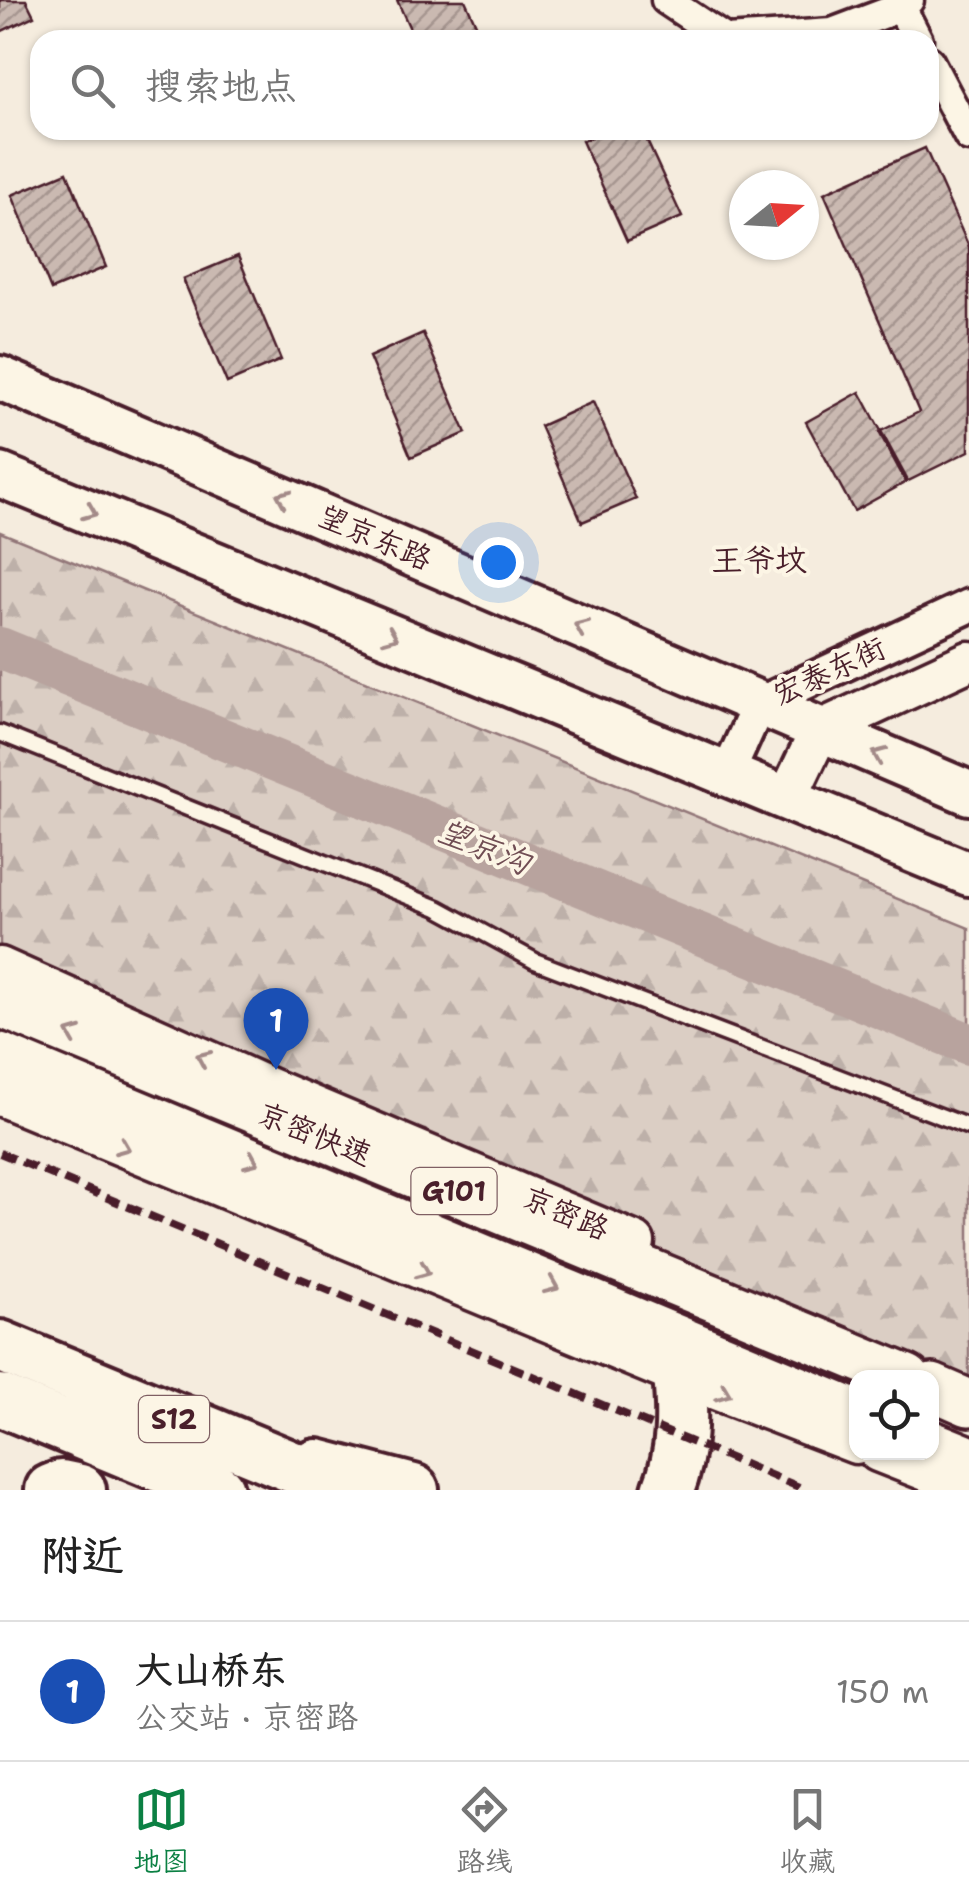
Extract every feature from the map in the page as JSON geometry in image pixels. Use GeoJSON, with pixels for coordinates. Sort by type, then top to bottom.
{"type":"FeatureCollection","features":[{"type":"Feature","properties":{"kind":"highway","name":"京密快速"},"geometry":{"type":"LineString","coordinates":[[0,1004],[888,1370]]}},
{"type":"Feature","properties":{"kind":"highway","name":"京密快速"},"geometry":{"type":"LineString","coordinates":[[0,1056],[849,1409]]}},
{"type":"Feature","properties":{"kind":"highway","name":"S12"},"geometry":{"type":"LineString","coordinates":[[0,1346],[348,1490]]}},
{"type":"Feature","properties":{"kind":"highway"},"geometry":{"type":"LineString","coordinates":[[668,1490],[684,1420],[678,1376]]}},
{"type":"Feature","properties":{"kind":"highway"},"geometry":{"type":"LineString","coordinates":[[939,1391],[969,1403]]}},
{"type":"Feature","properties":{"kind":"highway","name":"S12"},"geometry":{"type":"LineString","coordinates":[[0,1400],[218,1490]]}},
{"type":"Feature","properties":{"kind":"highway"},"geometry":{"type":"LineString","coordinates":[[228,1441],[414,1490]]}},
{"type":"Feature","properties":{"kind":"highway"},"geometry":{"type":"LineString","coordinates":[[939,1447],[969,1459]]}},
{"type":"Feature","properties":{"kind":"highway"},"geometry":{"type":"LineString","coordinates":[[51,1490],[60,1486],[80,1490]]}},
{"type":"Feature","properties":{"kind":"main road","name":"望京东路"},"geometry":{"type":"LineString","coordinates":[[0,378],[969,793]]}},
{"type":"Feature","properties":{"kind":"main road"},"geometry":{"type":"LineString","coordinates":[[0,475],[969,874]]}},
{"type":"Feature","properties":{"kind":"main road","name":"宏泰东街"},"geometry":{"type":"LineString","coordinates":[[787,799],[820,730],[969,660]]}},
{"type":"Feature","properties":{"kind":"main road","name":"京密路"},"geometry":{"type":"LineString","coordinates":[[0,967],[270,1088],[969,1383]]}},
{"type":"Feature","properties":{"kind":"main road"},"geometry":{"type":"LineString","coordinates":[[0,1096],[678,1376],[849,1441]]}},
{"type":"Feature","properties":{"kind":"main road"},"geometry":{"type":"LineString","coordinates":[[898,1460],[969,1488]]}},
{"type":"Feature","properties":{"kind":"street"},"geometry":{"type":"LineString","coordinates":[[666,0],[711,30]]}},
{"type":"Feature","properties":{"kind":"street"},"geometry":{"type":"LineString","coordinates":[[839,30],[905,3],[914,30]]}},
{"type":"Feature","properties":{"kind":"street"},"geometry":{"type":"LineString","coordinates":[[939,79],[969,137]]}},
{"type":"Feature","properties":{"kind":"street","name":"宏泰东街"},"geometry":{"type":"LineString","coordinates":[[727,775],[759,704],[969,606]]}},
{"type":"Feature","properties":{"kind":"lane"},"geometry":{"type":"LineString","coordinates":[[0,733],[438,908],[535,961],[969,1127]]}},
{"type":"Feature","properties":{"kind":"green space"},"geometry":{"type":"Polygon","coordinates":[[[0,532],[969,928],[969,1384],[939,1370],[0,983],[0,532]]]}},
{"type":"Feature","properties":{"kind":"building"},"geometry":{"type":"Polygon","coordinates":[[[0,0],[26,0],[34,16],[0,32],[0,0]]]}},
{"type":"Feature","properties":{"kind":"building"},"geometry":{"type":"Polygon","coordinates":[[[397,0],[465,0],[478,30],[410,30],[397,0]]]}},
{"type":"Feature","properties":{"kind":"building"},"geometry":{"type":"Polygon","coordinates":[[[647,140],[682,217],[627,241],[582,141],[647,140]]]}},
{"type":"Feature","properties":{"kind":"building"},"geometry":{"type":"Polygon","coordinates":[[[925,148],[969,247],[969,451],[906,482],[879,432],[919,412],[824,193],[925,148]]]}},
{"type":"Feature","properties":{"kind":"building"},"geometry":{"type":"Polygon","coordinates":[[[67,172],[106,267],[51,290],[12,195],[67,172]]]}},
{"type":"Feature","properties":{"kind":"building"},"geometry":{"type":"Polygon","coordinates":[[[238,256],[281,360],[227,383],[183,279],[238,256]]]}},
{"type":"Feature","properties":{"kind":"building"},"geometry":{"type":"Polygon","coordinates":[[[423,333],[466,433],[411,457],[369,357],[423,333]]]}},
{"type":"Feature","properties":{"kind":"building"},"geometry":{"type":"Polygon","coordinates":[[[860,392],[908,481],[854,511],[806,422],[860,392]]]}},
{"type":"Feature","properties":{"kind":"building"},"geometry":{"type":"Polygon","coordinates":[[[593,402],[636,499],[582,522],[540,426],[593,402]]]}},
{"type":"Feature","properties":{"kind":"waterway","name":"望京沟"},"geometry":{"type":"LineString","coordinates":[[0,648],[969,1044]]}},
{"type":"Feature","properties":{"kind":"railway"},"geometry":{"type":"LineString","coordinates":[[0,1153],[806,1490]]}},
{"type":"Feature","properties":{"kind":"place","name":"大山桥东"},"geometry":{"type":"Point","coordinates":[276,1070]}},
{"type":"Feature","properties":{"kind":"district","name":"王爷坟"},"geometry":{"type":"Point","coordinates":[759,559]}}]}
